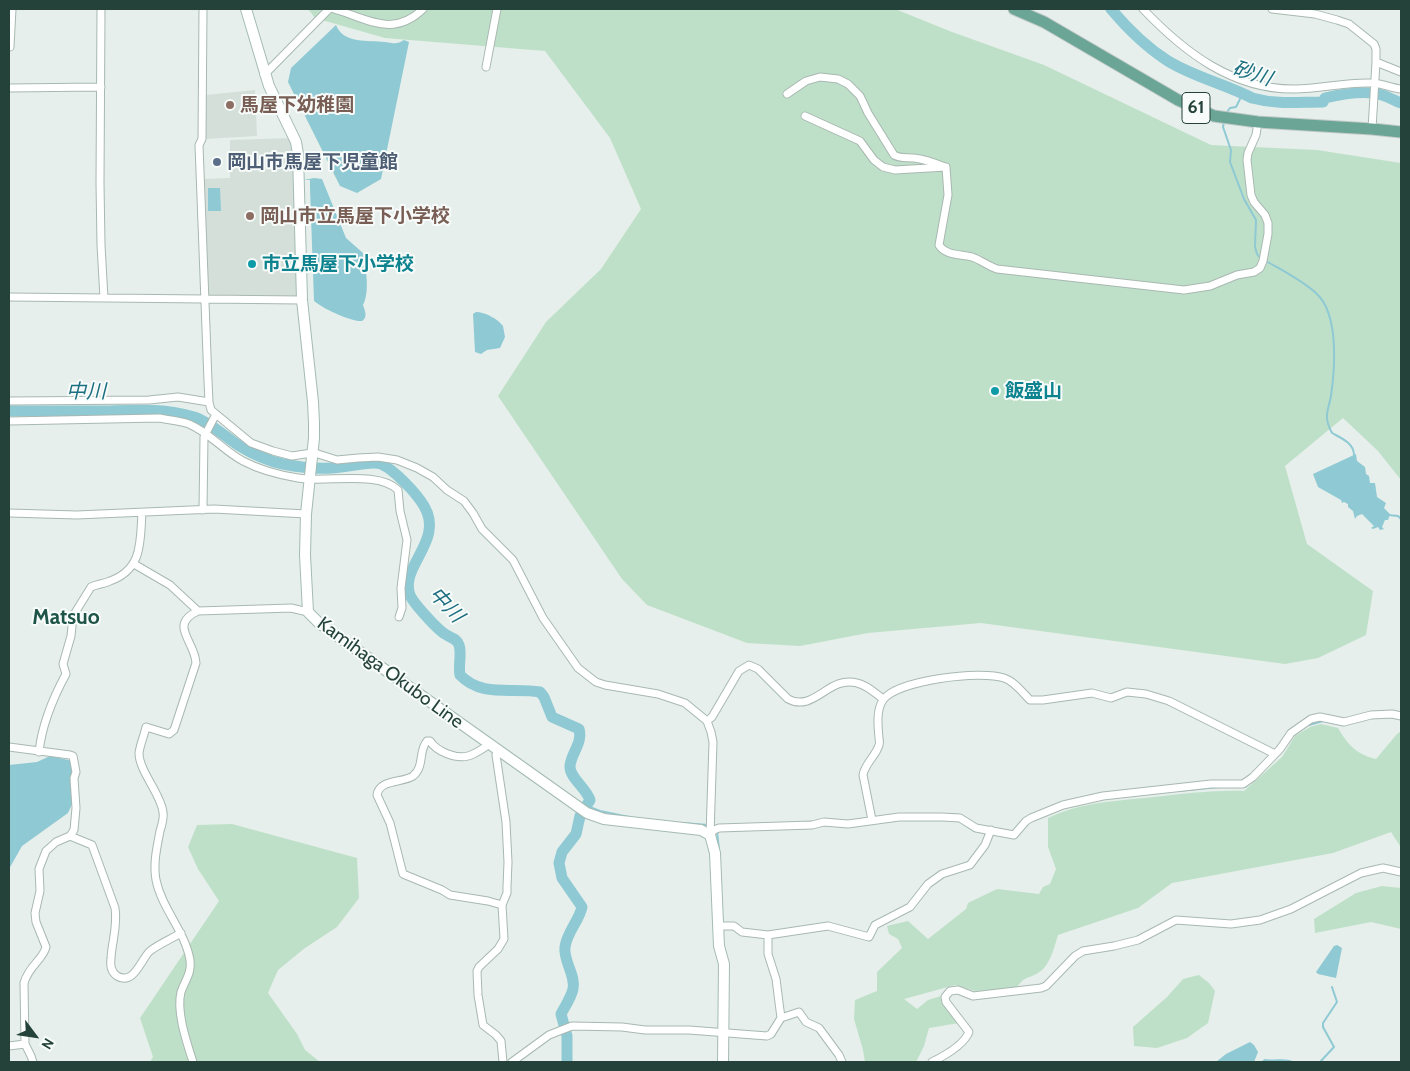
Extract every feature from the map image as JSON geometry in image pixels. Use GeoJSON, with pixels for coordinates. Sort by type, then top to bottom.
{"type":"FeatureCollection","features":[{"type":"Feature","properties":{"kind":"main road","name":"Kamihaga Okubo Line"},"geometry":{"type":"LineString","coordinates":[[246,9],[264,75],[296,142],[302,300],[313,402],[312,456],[306,514],[305,556],[308,612],[319,623],[584,810],[604,819],[700,830],[711,828]]}},
{"type":"Feature","properties":{"kind":"main road","name":"61"},"geometry":{"type":"LineString","coordinates":[[1014,9],[1044,22],[1178,100],[1214,116],[1258,122],[1372,128],[1401,132]]}},
{"type":"Feature","properties":{"kind":"main road"},"geometry":{"type":"LineString","coordinates":[[711,828],[715,853],[719,946],[724,964],[723,1062]]}},
{"type":"Feature","properties":{"kind":"street"},"geometry":{"type":"LineString","coordinates":[[10,47],[12,9]]}},
{"type":"Feature","properties":{"kind":"street"},"geometry":{"type":"LineString","coordinates":[[101,9],[100,192],[104,298]]}},
{"type":"Feature","properties":{"kind":"street"},"geometry":{"type":"LineString","coordinates":[[203,9],[202,138],[199,145],[209,402],[215,416],[251,443],[283,454],[292,456],[312,456],[318,454],[337,460],[378,457],[397,460],[433,477],[447,490],[464,501],[482,529],[514,560],[543,618],[578,668],[592,679],[605,685],[658,694],[685,703],[707,721],[713,742],[711,828],[714,830],[719,828],[812,825],[824,822],[848,824],[872,819],[899,817],[959,818],[972,827],[990,832],[1014,835],[1026,821],[1062,805],[1103,796],[1211,784],[1242,784],[1253,777],[1280,749],[1291,733],[1312,719],[1320,717],[1344,722],[1371,715],[1392,714],[1401,716]]}},
{"type":"Feature","properties":{"kind":"street"},"geometry":{"type":"LineString","coordinates":[[264,75],[330,9]]}},
{"type":"Feature","properties":{"kind":"street"},"geometry":{"type":"LineString","coordinates":[[334,9],[381,24],[395,24],[405,23],[423,9]]}},
{"type":"Feature","properties":{"kind":"street"},"geometry":{"type":"LineString","coordinates":[[486,66],[497,9]]}},
{"type":"Feature","properties":{"kind":"street"},"geometry":{"type":"LineString","coordinates":[[1143,9],[1173,38],[1211,67],[1228,76],[1249,83],[1278,89],[1297,89],[1362,82],[1401,89]]}},
{"type":"Feature","properties":{"kind":"street"},"geometry":{"type":"LineString","coordinates":[[1272,9],[1315,14],[1350,24],[1374,44],[1376,62],[1372,128]]}},
{"type":"Feature","properties":{"kind":"street"},"geometry":{"type":"LineString","coordinates":[[1376,62],[1401,72]]}},
{"type":"Feature","properties":{"kind":"street"},"geometry":{"type":"LineString","coordinates":[[787,94],[806,81],[820,77],[838,79],[848,84],[860,96],[868,113],[894,155],[901,158],[913,157],[946,167]]}},
{"type":"Feature","properties":{"kind":"street"},"geometry":{"type":"LineString","coordinates":[[9,88],[101,87]]}},
{"type":"Feature","properties":{"kind":"street"},"geometry":{"type":"LineString","coordinates":[[805,116],[860,141],[874,160],[883,167],[895,170],[946,167]]}},
{"type":"Feature","properties":{"kind":"street"},"geometry":{"type":"LineString","coordinates":[[946,167],[948,195],[939,245],[951,254],[971,257],[997,270],[1184,290],[1210,286],[1237,275],[1254,272],[1260,268],[1264,260],[1268,223],[1265,215],[1254,202],[1251,195],[1247,160],[1256,135],[1258,122]]}},
{"type":"Feature","properties":{"kind":"street"},"geometry":{"type":"LineString","coordinates":[[9,296],[302,300]]}},
{"type":"Feature","properties":{"kind":"street"},"geometry":{"type":"LineString","coordinates":[[9,401],[149,400],[178,397],[209,402]]}},
{"type":"Feature","properties":{"kind":"street"},"geometry":{"type":"LineString","coordinates":[[203,510],[205,432],[215,416]]}},
{"type":"Feature","properties":{"kind":"street"},"geometry":{"type":"LineString","coordinates":[[9,421],[159,418],[183,422],[205,432],[241,460],[257,468],[300,478],[309,477],[331,480],[355,478],[390,484],[398,490],[400,511],[407,540],[401,588],[402,608],[399,617]]}},
{"type":"Feature","properties":{"kind":"street"},"geometry":{"type":"LineString","coordinates":[[9,513],[77,515],[203,510],[306,514]]}},
{"type":"Feature","properties":{"kind":"street"},"geometry":{"type":"LineString","coordinates":[[39,752],[40,738],[47,717],[66,674],[63,664],[76,610],[91,587],[110,581],[134,564],[139,548],[142,513]]}},
{"type":"Feature","properties":{"kind":"street"},"geometry":{"type":"LineString","coordinates":[[134,564],[170,585],[198,611]]}},
{"type":"Feature","properties":{"kind":"street"},"geometry":{"type":"LineString","coordinates":[[193,1062],[183,1030],[180,1005],[181,992],[190,974],[191,962],[188,949],[164,904],[156,880],[155,856],[163,811],[141,763],[140,753],[146,728],[169,734],[174,730],[196,663],[194,653],[184,631],[186,619],[189,615],[198,611],[291,608],[308,612]]}},
{"type":"Feature","properties":{"kind":"street"},"geometry":{"type":"LineString","coordinates":[[707,721],[712,717],[739,671],[744,666],[749,665],[758,669],[782,694],[794,702],[805,702],[831,686],[849,682],[863,685],[884,699]]}},
{"type":"Feature","properties":{"kind":"street"},"geometry":{"type":"LineString","coordinates":[[872,819],[863,775],[864,770],[880,744],[878,717],[884,699],[889,694],[916,683],[962,676],[980,675],[1004,678],[1010,681],[1030,700],[1092,693],[1111,698],[1128,692],[1138,692],[1168,702],[1275,754]]}},
{"type":"Feature","properties":{"kind":"street"},"geometry":{"type":"LineString","coordinates":[[502,905],[450,895],[401,872],[397,847],[392,836],[390,824],[377,795],[384,786],[398,780],[410,778],[415,774],[421,764],[424,745],[427,741],[430,741],[438,749],[461,757],[493,747],[496,755],[506,822],[507,894],[502,905],[505,932],[502,944],[479,967],[476,975],[483,1025],[501,1041],[503,1062]]}},
{"type":"Feature","properties":{"kind":"street"},"geometry":{"type":"LineString","coordinates":[[9,747],[73,756],[76,772],[74,778],[76,808],[74,830],[70,836],[51,846],[40,862],[40,898],[35,913],[36,922],[46,946],[44,953],[29,971],[24,983],[25,1044],[32,1056],[33,1062]]}},
{"type":"Feature","properties":{"kind":"street"},"geometry":{"type":"LineString","coordinates":[[719,926],[734,926],[742,932],[768,935],[828,926],[869,937],[875,925],[910,907],[928,884],[942,874],[970,865],[985,845],[990,832]]}},
{"type":"Feature","properties":{"kind":"street"},"geometry":{"type":"LineString","coordinates":[[70,836],[92,845],[115,908],[117,918],[110,959],[115,975],[122,978],[132,975],[150,951],[181,933]]}},
{"type":"Feature","properties":{"kind":"street"},"geometry":{"type":"LineString","coordinates":[[932,1062],[966,1038],[969,1032],[946,1002],[945,997],[950,991],[958,990],[972,996],[1041,988],[1046,986],[1083,950],[1114,946],[1138,940],[1169,922],[1186,920],[1231,924],[1260,920],[1291,909],[1369,870],[1383,868],[1401,872]]}},
{"type":"Feature","properties":{"kind":"street"},"geometry":{"type":"LineString","coordinates":[[512,1062],[549,1034],[565,1028],[622,1027],[645,1030],[688,1030],[767,1036],[771,1034],[781,1018],[776,979],[768,954],[768,935]]}},
{"type":"Feature","properties":{"kind":"street"},"geometry":{"type":"LineString","coordinates":[[781,1018],[799,1012],[806,1022],[819,1028],[842,1062]]}},
{"type":"Feature","properties":{"kind":"street"},"geometry":{"type":"LineString","coordinates":[[9,1046],[25,1044]]}},
{"type":"Feature","properties":{"kind":"shaded area","name":"馬屋下幼稚園"},"geometry":{"type":"Polygon","coordinates":[[[255,90],[257,136],[205,139],[205,95],[255,90]]]}},
{"type":"Feature","properties":{"kind":"shaded area","name":"岡山市立馬屋下小学校"},"geometry":{"type":"Polygon","coordinates":[[[291,138],[293,144],[298,295],[295,297],[210,297],[207,294],[203,179],[230,178],[230,140],[291,138]]]}},
{"type":"Feature","properties":{"kind":"green space"},"geometry":{"type":"Polygon","coordinates":[[[308,9],[895,9],[1044,65],[1211,145],[1317,150],[1401,163],[1401,480],[1378,451],[1343,418],[1285,466],[1307,544],[1373,591],[1366,635],[1318,658],[1285,664],[981,623],[868,633],[800,646],[747,643],[647,605],[622,579],[498,396],[546,322],[601,269],[641,209],[610,138],[545,51],[385,38],[315,18],[308,9]]]}},
{"type":"Feature","properties":{"kind":"green space"},"geometry":{"type":"Polygon","coordinates":[[[1321,724],[1338,728],[1353,748],[1376,759],[1401,731],[1400,846],[1391,832],[1333,853],[1172,883],[1138,908],[1058,935],[1046,966],[1038,973],[1024,980],[1016,989],[975,991],[955,985],[904,999],[917,1009],[928,1000],[941,996],[941,1002],[959,1023],[929,1028],[924,1046],[916,1062],[865,1062],[854,1019],[855,1000],[877,991],[877,972],[902,948],[898,939],[889,934],[887,926],[908,921],[928,939],[966,909],[968,903],[997,889],[1039,894],[1043,887],[1050,884],[1056,869],[1048,847],[1048,818],[1086,805],[1099,803],[1221,791],[1244,791],[1282,757],[1295,736],[1310,727],[1321,724]]]}},
{"type":"Feature","properties":{"kind":"green space"},"geometry":{"type":"Polygon","coordinates":[[[232,824],[357,858],[359,898],[337,927],[305,948],[278,970],[268,993],[297,1034],[305,1050],[320,1062],[150,1062],[153,1057],[140,1018],[219,901],[198,869],[188,847],[197,825],[232,824]]]}},
{"type":"Feature","properties":{"kind":"green space"},"geometry":{"type":"Polygon","coordinates":[[[1382,886],[1401,888],[1401,929],[1371,922],[1315,933],[1314,919],[1356,893],[1382,886]]]}},
{"type":"Feature","properties":{"kind":"green space"},"geometry":{"type":"Polygon","coordinates":[[[1199,975],[1215,991],[1208,1023],[1187,1038],[1157,1048],[1134,1046],[1133,1027],[1167,997],[1183,979],[1199,975]]]}},
{"type":"Feature","properties":{"kind":"water"},"geometry":{"type":"Polygon","coordinates":[[[336,25],[344,35],[357,40],[399,43],[404,40],[409,42],[381,179],[357,193],[340,186],[288,82],[291,68],[336,25]]]}},
{"type":"Feature","properties":{"kind":"water"},"geometry":{"type":"Polygon","coordinates":[[[322,179],[346,238],[363,253],[367,287],[363,305],[365,316],[362,321],[337,314],[314,301],[310,180],[304,180],[322,179]]]}},
{"type":"Feature","properties":{"kind":"water"},"geometry":{"type":"Polygon","coordinates":[[[208,188],[220,188],[221,211],[208,211],[208,188]]]}},
{"type":"Feature","properties":{"kind":"water"},"geometry":{"type":"Polygon","coordinates":[[[476,312],[491,316],[503,326],[505,337],[500,348],[487,350],[481,354],[475,352],[473,314],[476,312]]]}},
{"type":"Feature","properties":{"kind":"water"},"geometry":{"type":"Polygon","coordinates":[[[1356,454],[1357,461],[1365,467],[1370,483],[1375,483],[1377,497],[1386,503],[1384,508],[1390,514],[1382,527],[1384,529],[1380,530],[1378,527],[1371,528],[1374,526],[1362,514],[1355,519],[1353,511],[1348,507],[1348,504],[1342,503],[1341,500],[1318,487],[1313,474],[1356,454]]]}},
{"type":"Feature","properties":{"kind":"water"},"geometry":{"type":"Polygon","coordinates":[[[50,756],[73,761],[74,767],[70,783],[73,802],[68,813],[22,846],[9,869],[9,765],[37,762],[50,756]]]}},
{"type":"Feature","properties":{"kind":"water"},"geometry":{"type":"Polygon","coordinates":[[[1337,945],[1342,948],[1336,978],[1318,974],[1316,972],[1334,946],[1337,945]]]}},
{"type":"Feature","properties":{"kind":"water"},"geometry":{"type":"Polygon","coordinates":[[[1250,1042],[1258,1052],[1254,1062],[1216,1062],[1226,1054],[1250,1042]]]}},
{"type":"Feature","properties":{"kind":"waterway","name":"砂川"},"geometry":{"type":"LineString","coordinates":[[1111,9],[1137,37],[1168,61],[1188,72],[1252,98],[1279,102],[1323,102],[1325,98],[1354,93],[1369,93],[1382,95],[1401,103]]}},
{"type":"Feature","properties":{"kind":"waterway"},"geometry":{"type":"LineString","coordinates":[[1227,112],[1230,108],[1236,107],[1243,93]]}},
{"type":"Feature","properties":{"kind":"waterway"},"geometry":{"type":"LineString","coordinates":[[1224,122],[1223,127],[1231,150],[1230,162],[1244,199],[1256,220],[1255,247],[1261,259]]}},
{"type":"Feature","properties":{"kind":"waterway"},"geometry":{"type":"LineString","coordinates":[[1266,261],[1305,284],[1324,303],[1329,315],[1334,342],[1334,371],[1327,414],[1328,422],[1332,433],[1349,444],[1354,455]]}},
{"type":"Feature","properties":{"kind":"waterway","name":"中川"},"geometry":{"type":"LineString","coordinates":[[9,411],[150,410],[183,414],[206,422],[243,448],[271,461],[295,466],[320,468],[377,463],[393,471],[411,489],[424,506],[429,519],[429,531],[426,542],[410,574],[408,584],[410,595],[437,627],[458,643],[460,648],[460,675],[478,687],[540,692],[552,717],[579,729],[579,739],[571,761],[570,770],[590,800],[580,816],[576,834],[562,852],[559,863],[562,878],[582,907],[568,936],[565,947],[566,958],[573,978],[571,996],[561,1014],[567,1036],[567,1062]]}},
{"type":"Feature","properties":{"kind":"waterway"},"geometry":{"type":"LineString","coordinates":[[1388,515],[1398,516],[1401,519]]}},
{"type":"Feature","properties":{"kind":"waterway"},"geometry":{"type":"LineString","coordinates":[[1309,725],[1323,721]]}},
{"type":"Feature","properties":{"kind":"waterway"},"geometry":{"type":"LineString","coordinates":[[1228,787],[1245,787],[1251,782]]}},
{"type":"Feature","properties":{"kind":"waterway"},"geometry":{"type":"LineString","coordinates":[[1178,791],[1218,787]]}},
{"type":"Feature","properties":{"kind":"waterway"},"geometry":{"type":"LineString","coordinates":[[587,806],[600,811],[634,818]]}},
{"type":"Feature","properties":{"kind":"waterway"},"geometry":{"type":"LineString","coordinates":[[947,814],[959,815]]}},
{"type":"Feature","properties":{"kind":"waterway"},"geometry":{"type":"LineString","coordinates":[[683,823],[708,825]]}},
{"type":"Feature","properties":{"kind":"waterway"},"geometry":{"type":"LineString","coordinates":[[965,825],[974,831]]}},
{"type":"Feature","properties":{"kind":"waterway"},"geometry":{"type":"LineString","coordinates":[[717,831],[719,850]]}},
{"type":"Feature","properties":{"kind":"waterway"},"geometry":{"type":"LineString","coordinates":[[1320,1062],[1334,1047],[1323,1027],[1323,1023],[1337,1002],[1332,987]]}},
{"type":"Feature","properties":{"kind":"waterway"},"geometry":{"type":"LineString","coordinates":[[1262,1062],[1265,1060],[1286,1060],[1292,1062]]}},
{"type":"Feature","properties":{"kind":"place","name":"馬屋下幼稚園"},"geometry":{"type":"Point","coordinates":[230,105]}},
{"type":"Feature","properties":{"kind":"place","name":"岡山市馬屋下児童館"},"geometry":{"type":"Point","coordinates":[217,162]}},
{"type":"Feature","properties":{"kind":"place","name":"岡山市立馬屋下小学校"},"geometry":{"type":"Point","coordinates":[250,216]}},
{"type":"Feature","properties":{"kind":"place","name":"市立馬屋下小学校"},"geometry":{"type":"Point","coordinates":[252,264]}},
{"type":"Feature","properties":{"kind":"place","name":"飯盛山"},"geometry":{"type":"Point","coordinates":[995,391]}},
{"type":"Feature","properties":{"kind":"district","name":"Matsuo"},"geometry":{"type":"Point","coordinates":[66,618]}}]}
